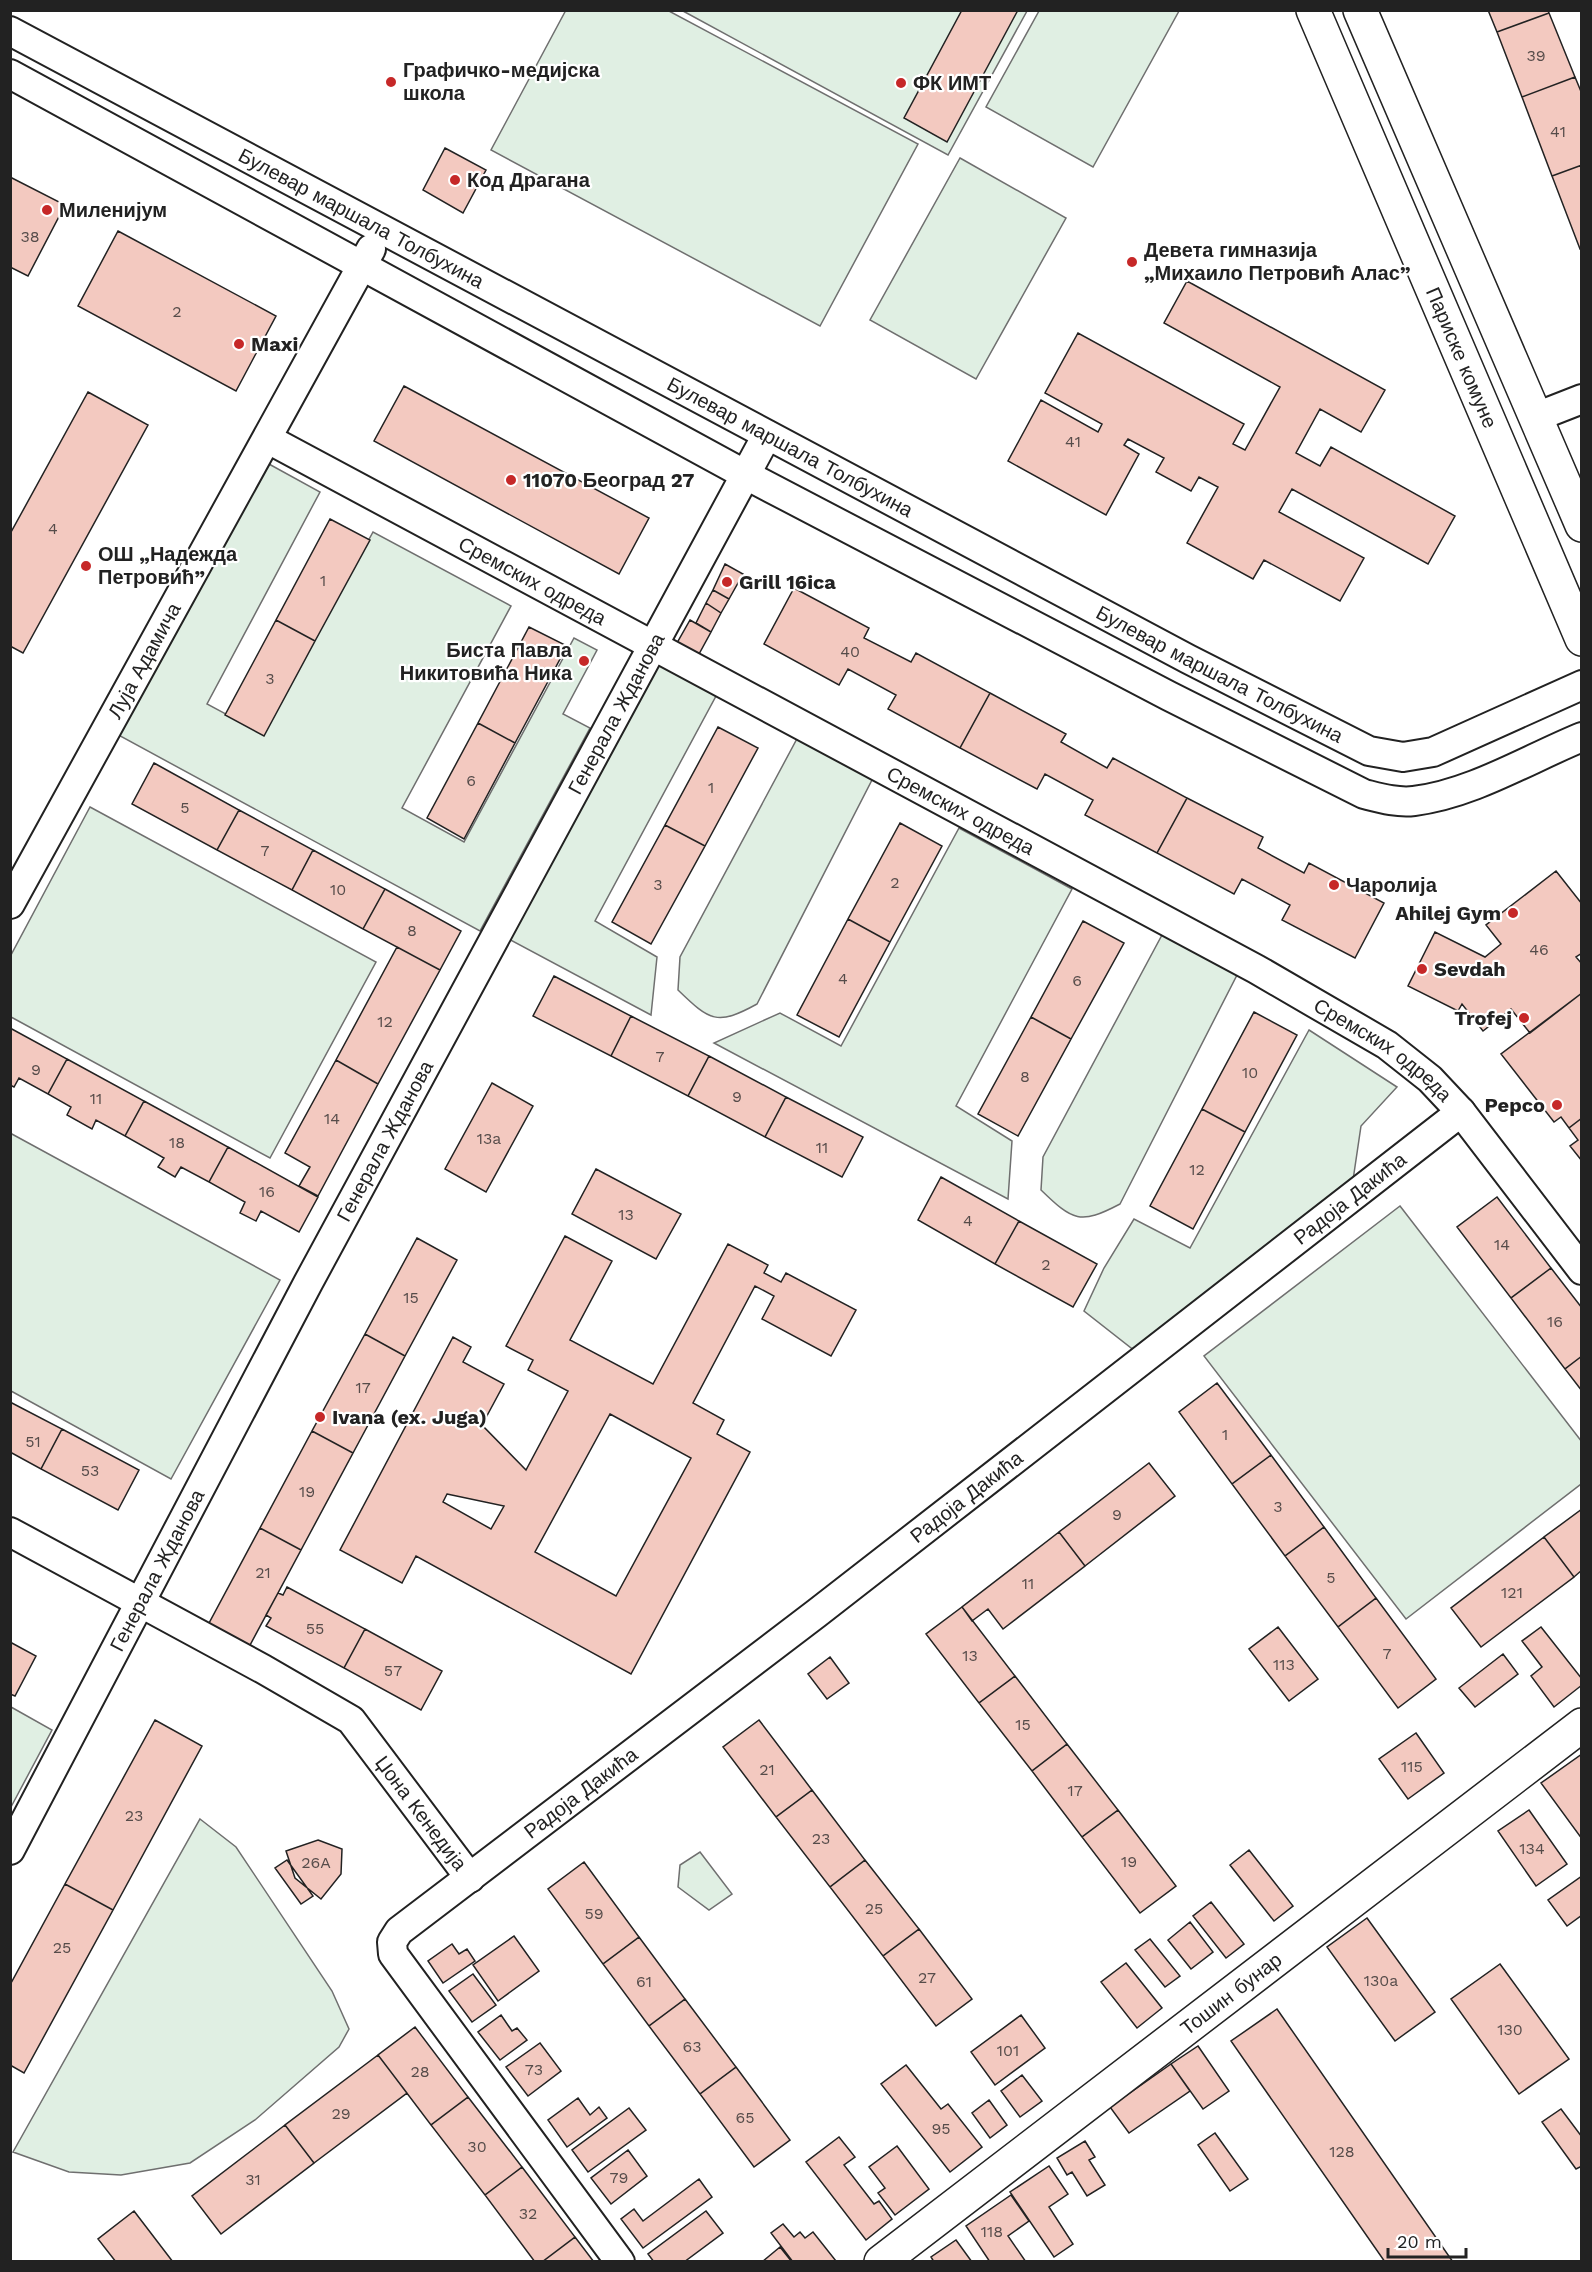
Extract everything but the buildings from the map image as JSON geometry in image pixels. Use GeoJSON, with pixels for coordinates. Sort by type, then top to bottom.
{"type":"FeatureCollection","features":[{"type":"Feature","properties":{"kind":"main road","name":"Париске комуне"},"geometry":{"type":"LineString","coordinates":[[1313,10],[1581,639]]}},
{"type":"Feature","properties":{"kind":"main road"},"geometry":{"type":"LineString","coordinates":[[1360,10],[1581,525]]}},
{"type":"Feature","properties":{"kind":"main road","name":"Тошин бунар"},"geometry":{"type":"LineString","coordinates":[[881,2262],[1581,1725]]}},
{"type":"Feature","properties":{"kind":"street","name":"Булевар маршала Толбухина"},"geometry":{"type":"LineString","coordinates":[[10,32],[382,228],[1167,648],[1369,751],[1402,757],[1433,752],[1581,685]]}},
{"type":"Feature","properties":{"kind":"street","name":"Булевар маршала Толбухина"},"geometry":{"type":"LineString","coordinates":[[10,74],[746,475],[1364,794],[1387,800],[1412,802],[1442,795],[1470,786],[1581,737]]}},
{"type":"Feature","properties":{"kind":"street","name":"Луја Адамича"},"geometry":{"type":"LineString","coordinates":[[10,904],[268,439],[382,228]]}},
{"type":"Feature","properties":{"kind":"street"},"geometry":{"type":"LineString","coordinates":[[1536,417],[1581,399]]}},
{"type":"Feature","properties":{"kind":"street","name":"Генерала Жданова"},"geometry":{"type":"LineString","coordinates":[[10,1850],[308,1283],[767,435]]}},
{"type":"Feature","properties":{"kind":"street","name":"Сремских одреда"},"geometry":{"type":"LineString","coordinates":[[268,439],[1319,1004],[1403,1056],[1430,1079],[1461,1112],[1581,1270]]}},
{"type":"Feature","properties":{"kind":"street","name":"Радоја Дакића"},"geometry":{"type":"LineString","coordinates":[[470,1878],[1330,1216],[1461,1112]]}},
{"type":"Feature","properties":{"kind":"street","name":"Џона Кенедија"},"geometry":{"type":"LineString","coordinates":[[10,1532],[351,1720],[470,1878],[399,1931],[393,1942],[393,1954],[620,2262]]}},
{"type":"Feature","properties":{"kind":"green space"},"geometry":{"type":"Polygon","coordinates":[[[566,10],[669,11],[918,144],[820,326],[491,150],[566,10]]]}},
{"type":"Feature","properties":{"kind":"green space","name":"ФК ИМТ"},"geometry":{"type":"Polygon","coordinates":[[[683,11],[1027,11],[948,155],[683,11]]]}},
{"type":"Feature","properties":{"kind":"green space"},"geometry":{"type":"Polygon","coordinates":[[[1039,11],[1179,11],[1093,167],[986,107],[1039,11]]]}},
{"type":"Feature","properties":{"kind":"green space"},"geometry":{"type":"Polygon","coordinates":[[[960,158],[1066,218],[976,379],[870,320],[960,158]]]}},
{"type":"Feature","properties":{"kind":"green space"},"geometry":{"type":"Polygon","coordinates":[[[258,458],[320,492],[207,704],[263,734],[373,532],[511,606],[402,808],[464,842],[574,638],[597,650],[563,714],[590,728],[480,931],[111,731],[258,458]]]}},
{"type":"Feature","properties":{"kind":"green space"},"geometry":{"type":"Polygon","coordinates":[[[656,662],[716,696],[595,921],[657,957],[651,1015],[507,938],[656,662]]]}},
{"type":"Feature","properties":{"kind":"green space"},"geometry":{"type":"Polygon","coordinates":[[[799,735],[874,776],[757,1004],[732,1015],[714,1017],[698,1008],[678,990],[680,957],[799,735]]]}},
{"type":"Feature","properties":{"kind":"green space"},"geometry":{"type":"Polygon","coordinates":[[[90,807],[376,962],[270,1158],[11,1017],[11,955],[90,807]]]}},
{"type":"Feature","properties":{"kind":"green space"},"geometry":{"type":"Polygon","coordinates":[[[959,828],[1072,889],[956,1106],[1012,1141],[1008,1199],[714,1043],[780,1013],[841,1046],[959,828]]]}},
{"type":"Feature","properties":{"kind":"green space"},"geometry":{"type":"Polygon","coordinates":[[[1162,935],[1237,975],[1120,1204],[1086,1217],[1070,1214],[1041,1190],[1043,1157],[1162,935]]]}},
{"type":"Feature","properties":{"kind":"green space"},"geometry":{"type":"Polygon","coordinates":[[[1309,1030],[1397,1087],[1361,1126],[1353,1180],[1135,1351],[1084,1311],[1104,1268],[1134,1219],[1190,1248],[1309,1030]]]}},
{"type":"Feature","properties":{"kind":"green space"},"geometry":{"type":"Polygon","coordinates":[[[10,1133],[280,1280],[171,1479],[11,1391],[10,1133]]]}},
{"type":"Feature","properties":{"kind":"green space"},"geometry":{"type":"Polygon","coordinates":[[[1400,1206],[1582,1442],[1581,1484],[1406,1619],[1204,1356],[1400,1206]]]}},
{"type":"Feature","properties":{"kind":"green space"},"geometry":{"type":"Polygon","coordinates":[[[11,1707],[52,1730],[11,1807],[11,1707]]]}},
{"type":"Feature","properties":{"kind":"green space"},"geometry":{"type":"Polygon","coordinates":[[[200,1819],[236,1847],[332,1991],[349,2029],[339,2047],[255,2120],[190,2163],[121,2175],[69,2172],[13,2152],[200,1819]]]}},
{"type":"Feature","properties":{"kind":"green space"},"geometry":{"type":"Polygon","coordinates":[[[700,1852],[732,1894],[709,1910],[678,1887],[680,1865],[700,1852]]]}},
{"type":"Feature","properties":{"kind":"place","name":"Графичко-медијска школа"},"geometry":{"type":"Point","coordinates":[391,82]}},
{"type":"Feature","properties":{"kind":"place","name":"ФК ИМТ"},"geometry":{"type":"Point","coordinates":[901,83]}},
{"type":"Feature","properties":{"kind":"place","name":"Код Драгана"},"geometry":{"type":"Point","coordinates":[455,180]}},
{"type":"Feature","properties":{"kind":"place","name":"Миленијум"},"geometry":{"type":"Point","coordinates":[47,210]}},
{"type":"Feature","properties":{"kind":"place","name":"Девета гимназија „Михаило Петровић Алас”"},"geometry":{"type":"Point","coordinates":[1132,262]}},
{"type":"Feature","properties":{"kind":"place","name":"Maxi"},"geometry":{"type":"Point","coordinates":[239,344]}},
{"type":"Feature","properties":{"kind":"place","name":"11070 Београд 27"},"geometry":{"type":"Point","coordinates":[511,480]}},
{"type":"Feature","properties":{"kind":"place","name":"ОШ „Надежда Петровић”"},"geometry":{"type":"Point","coordinates":[86,566]}},
{"type":"Feature","properties":{"kind":"place","name":"Grill 16ica"},"geometry":{"type":"Point","coordinates":[727,582]}},
{"type":"Feature","properties":{"kind":"place","name":"Биста Павла Никитовића Ника"},"geometry":{"type":"Point","coordinates":[584,661]}},
{"type":"Feature","properties":{"kind":"place","name":"Чаролија"},"geometry":{"type":"Point","coordinates":[1334,885]}},
{"type":"Feature","properties":{"kind":"place","name":"Ahilej Gym"},"geometry":{"type":"Point","coordinates":[1513,913]}},
{"type":"Feature","properties":{"kind":"place","name":"Sevdah"},"geometry":{"type":"Point","coordinates":[1422,969]}},
{"type":"Feature","properties":{"kind":"place","name":"Trofej"},"geometry":{"type":"Point","coordinates":[1524,1018]}},
{"type":"Feature","properties":{"kind":"place","name":"Pepco"},"geometry":{"type":"Point","coordinates":[1557,1105]}},
{"type":"Feature","properties":{"kind":"place","name":"Ivana (ex. Juga)"},"geometry":{"type":"Point","coordinates":[320,1417]}}]}
